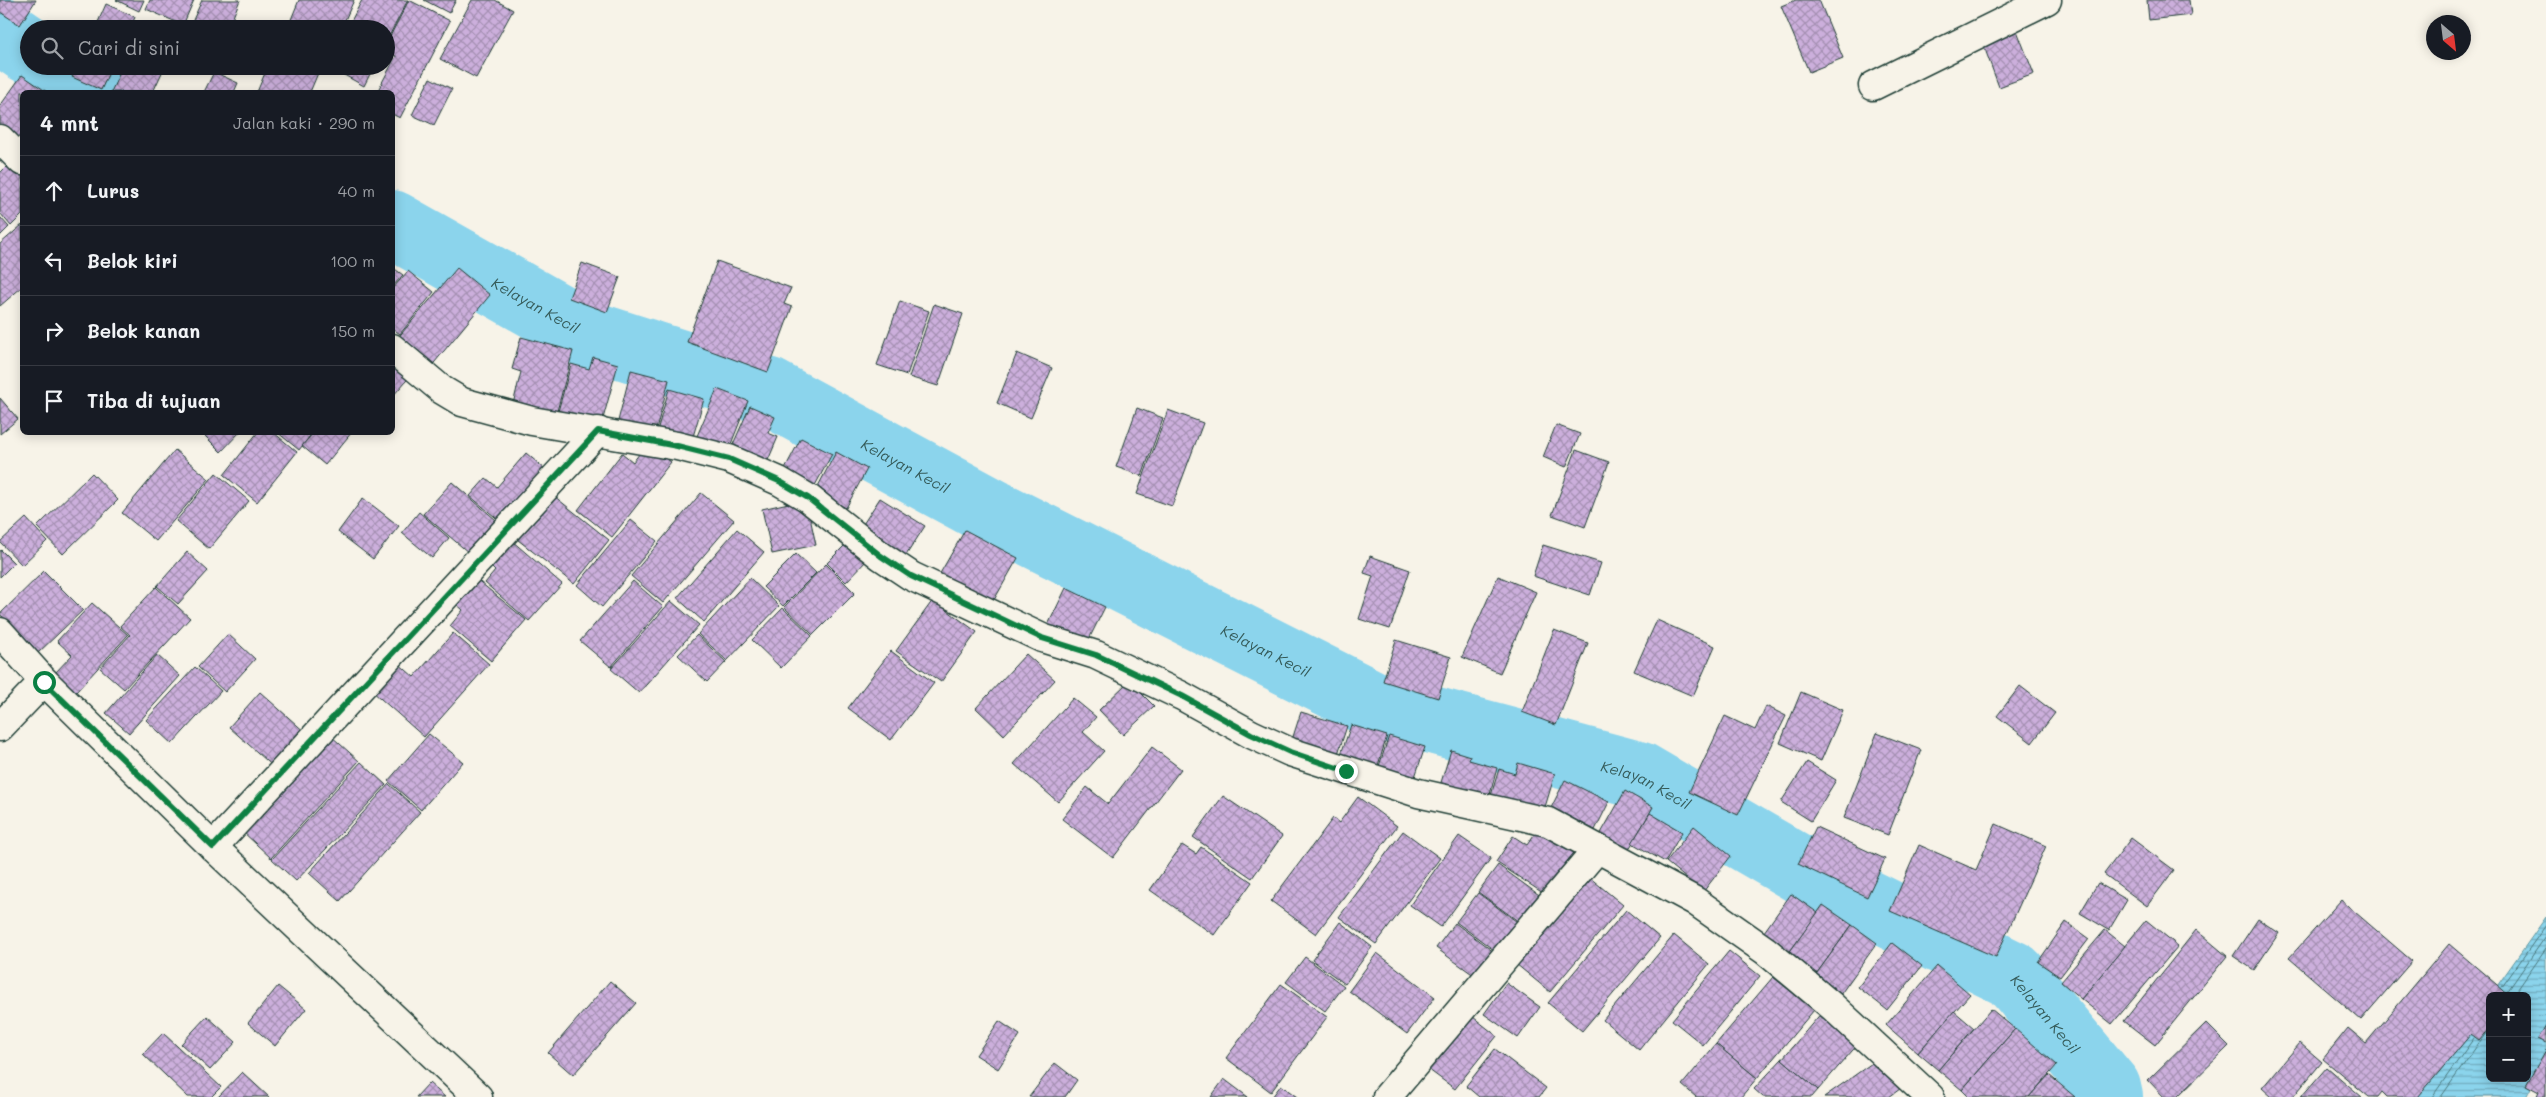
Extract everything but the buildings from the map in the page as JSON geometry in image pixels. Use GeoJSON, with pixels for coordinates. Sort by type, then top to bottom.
{"type":"FeatureCollection","features":[{"type":"Feature","properties":{"kind":"street"},"geometry":{"type":"LineString","coordinates":[[1873,86],[2047,0]]}},
{"type":"Feature","properties":{"kind":"street"},"geometry":{"type":"LineString","coordinates":[[0,139],[20,159]]}},
{"type":"Feature","properties":{"kind":"street"},"geometry":{"type":"LineString","coordinates":[[395,351],[442,390],[462,402],[532,421],[677,446],[729,459],[779,481],[808,498],[881,556],[911,576],[1042,638],[1096,655],[1182,696],[1251,734],[1290,752],[1418,793],[1548,822],[1695,901],[1766,952],[1833,1007],[1930,1097]]}},
{"type":"Feature","properties":{"kind":"street"},"geometry":{"type":"LineString","coordinates":[[213,847],[598,431]]}},
{"type":"Feature","properties":{"kind":"street"},"geometry":{"type":"LineString","coordinates":[[0,632],[44,682],[213,847],[478,1097]]}},
{"type":"Feature","properties":{"kind":"street"},"geometry":{"type":"LineString","coordinates":[[0,727],[44,682]]}},
{"type":"Feature","properties":{"kind":"street"},"geometry":{"type":"LineString","coordinates":[[1387,1097],[1597,849]]}},
{"type":"Feature","properties":{"kind":"water"},"geometry":{"type":"Polygon","coordinates":[[[2546,917],[2546,1060],[2526,1097],[2418,1097],[2486,1001],[2486,1082],[2531,1082],[2531,992],[2493,992],[2546,917]]]}},
{"type":"Feature","properties":{"kind":"waterway","name":"Kelayan Kecil"},"geometry":{"type":"LineString","coordinates":[[0,30],[20,44]]}},
{"type":"Feature","properties":{"kind":"waterway","name":"Kelayan Kecil"},"geometry":{"type":"LineString","coordinates":[[65,75],[87,90]]}},
{"type":"Feature","properties":{"kind":"waterway","name":"Kelayan Kecil"},"geometry":{"type":"LineString","coordinates":[[395,226],[587,334],[769,392],[993,513],[1372,704],[1638,775],[1815,878],[2013,975],[2107,1088],[2109,1097]]}},
{"type":"Feature","properties":{"kind":"route"},"geometry":{"type":"LineString","coordinates":[[44,682],[213,847],[598,431],[677,446],[729,459],[779,481],[808,498],[881,556],[911,576],[1042,638],[1096,655],[1182,696],[1251,734],[1290,752],[1346,771]]}}]}
